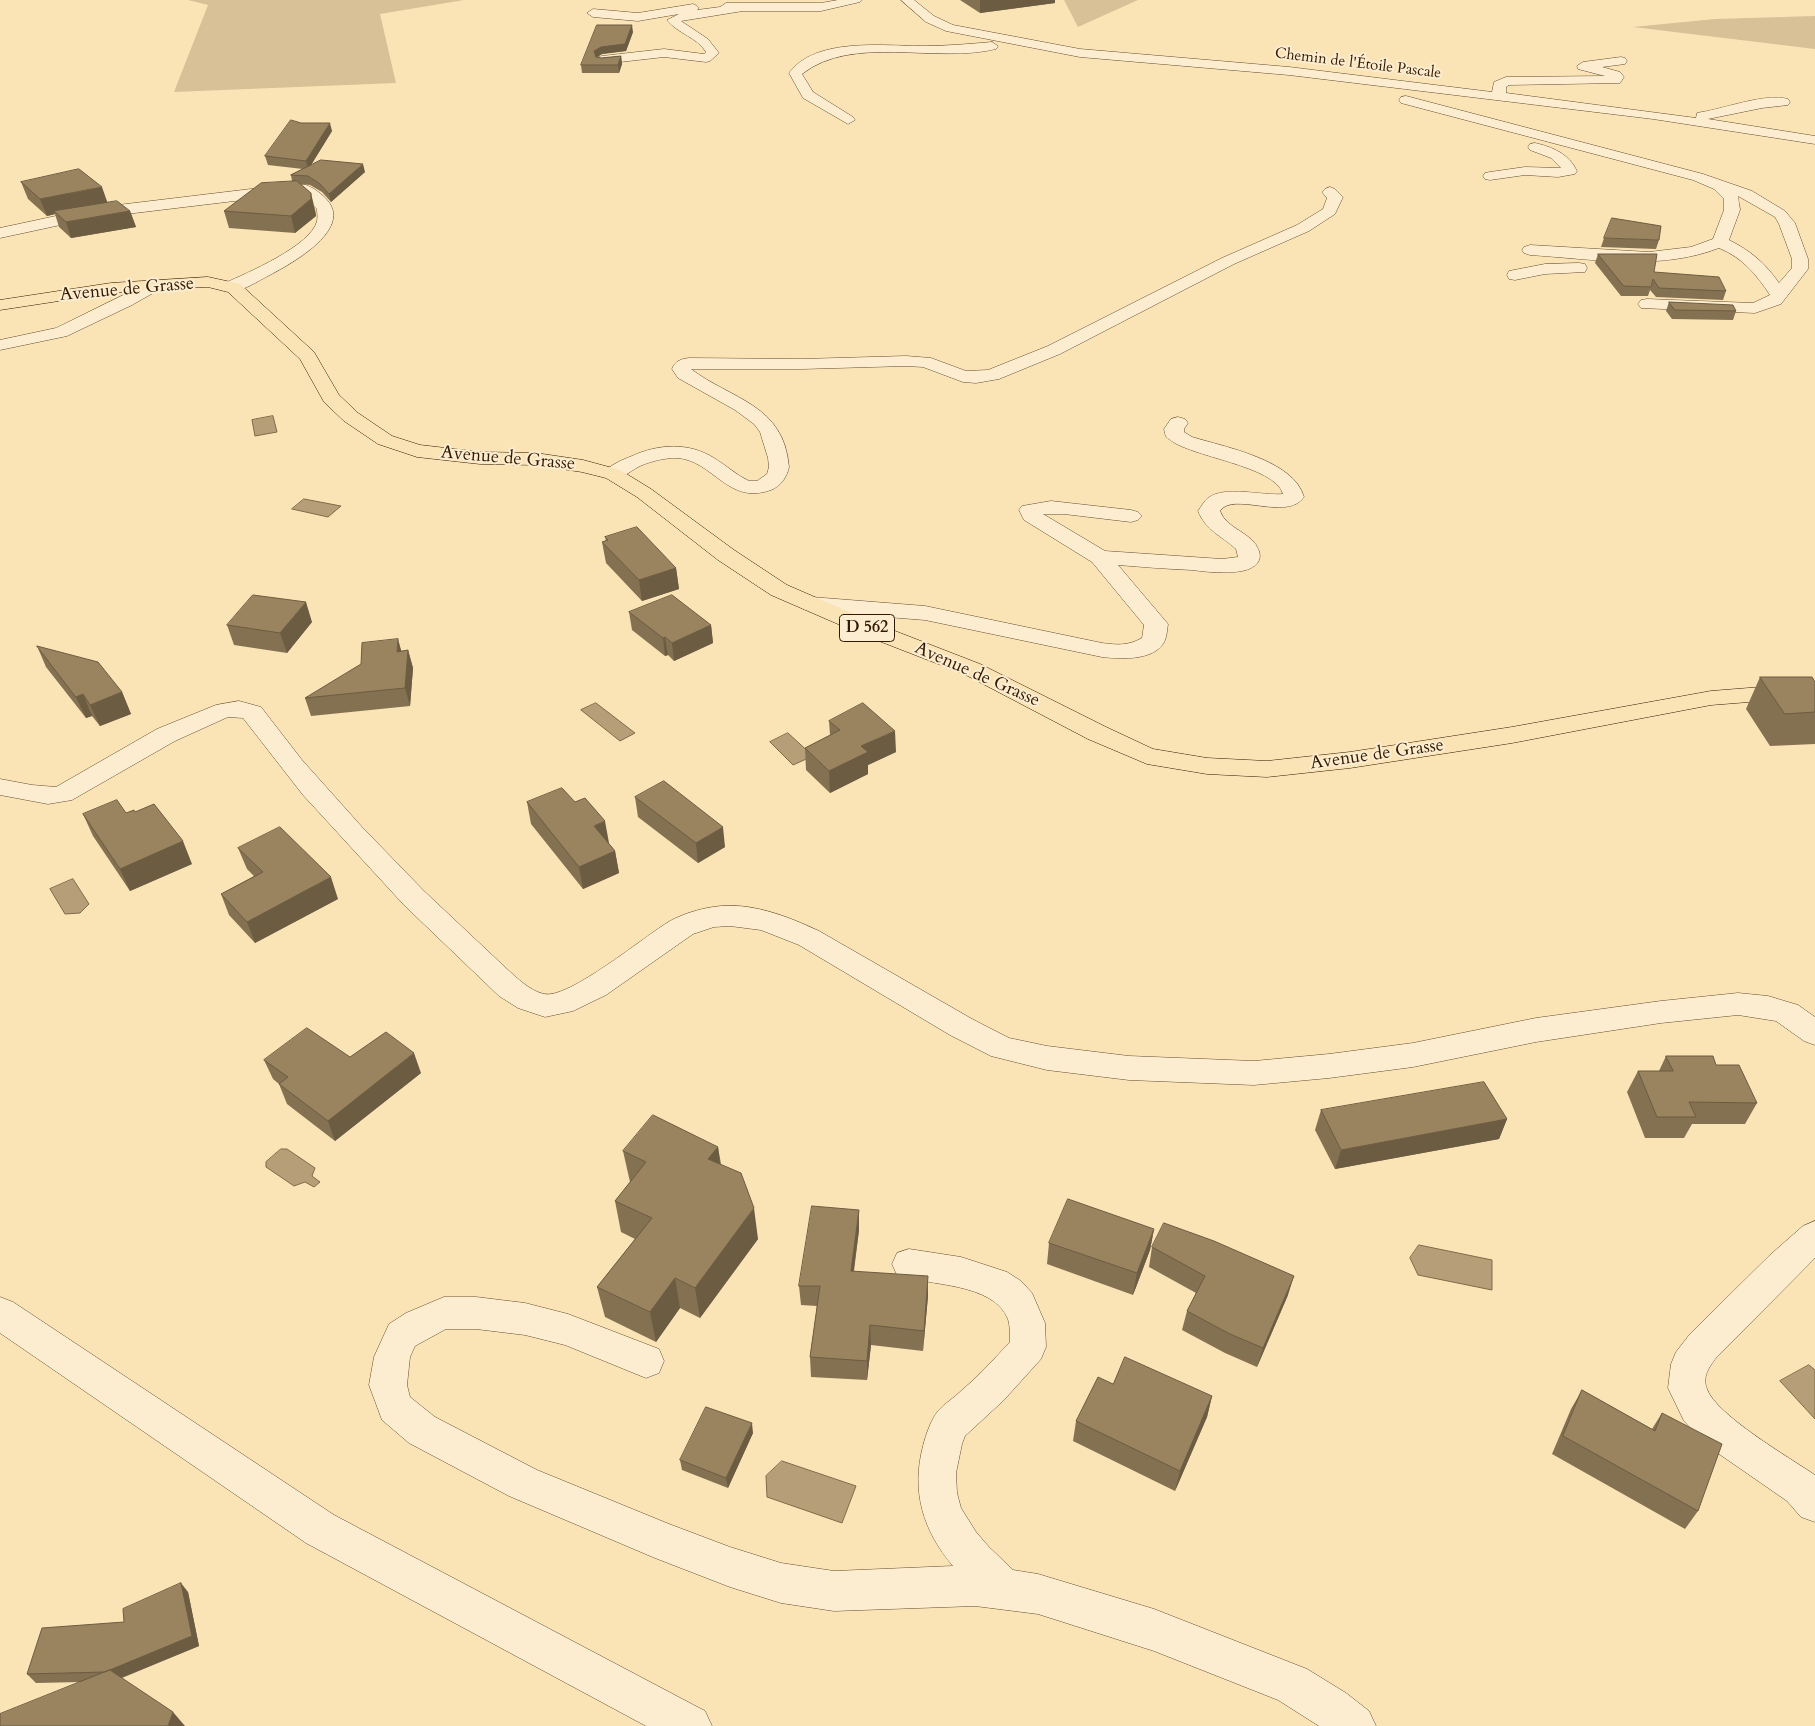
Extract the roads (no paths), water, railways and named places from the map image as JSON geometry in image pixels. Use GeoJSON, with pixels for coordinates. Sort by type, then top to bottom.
{"type":"FeatureCollection","features":[{"type":"Feature","properties":{"kind":"main road","name":"Avenue de Grasse"},"geometry":{"type":"LineString","coordinates":[[0,305],[111,288],[156,284],[208,282],[231,287],[285,333],[308,356],[331,398],[351,417],[385,440],[418,451],[480,458],[536,459],[583,466],[613,474],[670,512],[726,556],[780,590],[869,629],[972,669],[1146,756],[1207,766],[1266,769],[1350,760],[1512,735],[1711,698],[1774,693],[1815,698]]}},
{"type":"Feature","properties":{"kind":"street"},"geometry":{"type":"LineString","coordinates":[[676,0],[688,5],[705,6],[822,7],[856,0]]}},
{"type":"Feature","properties":{"kind":"street"},"geometry":{"type":"LineString","coordinates":[[822,7],[835,0]]}},
{"type":"Feature","properties":{"kind":"street","name":"Chemin de l'Étoile Pascale"},"geometry":{"type":"LineString","coordinates":[[907,0],[937,24],[972,33],[1080,53],[1289,71],[1681,119],[1775,136],[1815,140]]}},
{"type":"Feature","properties":{"kind":"street"},"geometry":{"type":"LineString","coordinates":[[593,13],[638,17],[705,6]]}},
{"type":"Feature","properties":{"kind":"street"},"geometry":{"type":"LineString","coordinates":[[602,60],[649,53],[679,54],[706,58],[713,53],[710,46],[699,36],[676,24],[674,20],[684,16],[743,6]]}},
{"type":"Feature","properties":{"kind":"street"},"geometry":{"type":"LineString","coordinates":[[848,120],[808,95],[795,73],[803,65],[818,57],[836,52],[888,49],[936,50],[1028,42]]}},
{"type":"Feature","properties":{"kind":"street"},"geometry":{"type":"LineString","coordinates":[[1499,97],[1499,85],[1506,81],[1615,80],[1617,77],[1615,75],[1584,66],[1621,61]]}},
{"type":"Feature","properties":{"kind":"street"},"geometry":{"type":"LineString","coordinates":[[1328,77],[1460,115],[1698,177],[1747,194],[1780,214],[1787,223],[1800,259],[1800,268],[1775,300],[1766,305],[1746,309],[1647,304]]}},
{"type":"Feature","properties":{"kind":"street"},"geometry":{"type":"LineString","coordinates":[[1681,119],[1708,116],[1757,103],[1783,102]]}},
{"type":"Feature","properties":{"kind":"street"},"geometry":{"type":"LineString","coordinates":[[1460,115],[1487,128],[1560,157],[1568,164],[1570,171],[1558,173],[1525,171],[1490,176]]}},
{"type":"Feature","properties":{"kind":"street"},"geometry":{"type":"LineString","coordinates":[[1698,177],[1719,186],[1732,198],[1732,210],[1725,245],[1725,258],[1717,262]]}},
{"type":"Feature","properties":{"kind":"street"},"geometry":{"type":"LineString","coordinates":[[0,233],[93,213],[276,191],[306,190],[318,200],[325,208],[326,219],[317,234],[290,258],[231,287]]}},
{"type":"Feature","properties":{"kind":"street"},"geometry":{"type":"LineString","coordinates":[[613,474],[642,457],[658,453],[673,453],[701,458],[736,483],[747,487],[759,487],[768,484],[776,478],[779,462],[767,426],[744,408],[685,374],[681,369],[682,366],[689,363],[802,364],[906,361],[925,362],[962,376],[992,375],[1054,350],[1228,261],[1303,228],[1330,211],[1334,197],[1330,192]]}},
{"type":"Feature","properties":{"kind":"street"},"geometry":{"type":"LineString","coordinates":[[1530,250],[1650,257],[1694,252],[1725,245],[1737,250],[1755,263],[1763,271],[1779,295]]}},
{"type":"Feature","properties":{"kind":"street"},"geometry":{"type":"LineString","coordinates":[[1516,275],[1545,269],[1699,267]]}},
{"type":"Feature","properties":{"kind":"street"},"geometry":{"type":"LineString","coordinates":[[0,345],[61,332],[126,301],[156,284]]}},
{"type":"Feature","properties":{"kind":"street"},"geometry":{"type":"LineString","coordinates":[[1100,557],[1222,566],[1240,565],[1248,560],[1250,553],[1247,546],[1221,530],[1210,520],[1209,511],[1216,502],[1226,499],[1284,502],[1294,497],[1295,492],[1291,485],[1262,466],[1185,441],[1175,435],[1174,428],[1178,423]]}},
{"type":"Feature","properties":{"kind":"street"},"geometry":{"type":"LineString","coordinates":[[811,604],[925,614],[1102,650],[1123,652],[1139,650],[1153,640],[1156,624],[1100,557],[1031,516],[1029,510],[1037,507],[1131,516]]}},
{"type":"Feature","properties":{"kind":"street"},"geometry":{"type":"LineString","coordinates":[[0,787],[43,796],[63,794],[166,735],[205,717],[225,710],[252,712],[293,766],[352,833],[434,917],[510,988],[534,1003],[549,1006],[565,1003],[610,979],[681,928],[702,918],[731,915],[756,918],[785,927],[809,938],[961,1027],[1002,1048],[1047,1058],[1129,1068],[1254,1073],[1329,1066],[1413,1055],[1555,1028],[1661,1012],[1738,1004],[1768,1007],[1788,1013],[1815,1033]]}},
{"type":"Feature","properties":{"kind":"street"},"geometry":{"type":"LineString","coordinates":[[1815,1236],[1782,1266],[1698,1352],[1688,1364],[1687,1388],[1696,1409],[1722,1434],[1801,1488],[1815,1502]]}},
{"type":"Feature","properties":{"kind":"street"},"geometry":{"type":"LineString","coordinates":[[909,1264],[970,1275],[993,1282],[1014,1297],[1026,1321],[1028,1347],[1008,1372],[952,1423],[937,1462],[936,1491],[942,1513],[956,1539],[974,1563],[1005,1590]]}},
{"type":"Feature","properties":{"kind":"street"},"geometry":{"type":"LineString","coordinates":[[0,1313],[320,1530],[690,1726]]}},
{"type":"Feature","properties":{"kind":"street"},"geometry":{"type":"LineString","coordinates":[[646,1361],[568,1330],[525,1319],[476,1313],[444,1313],[402,1334],[392,1357],[388,1384],[395,1408],[422,1430],[523,1483],[669,1544],[730,1567],[782,1583],[834,1591],[975,1586],[1038,1594],[1154,1630],[1292,1684],[1331,1708],[1354,1726]]}}]}
